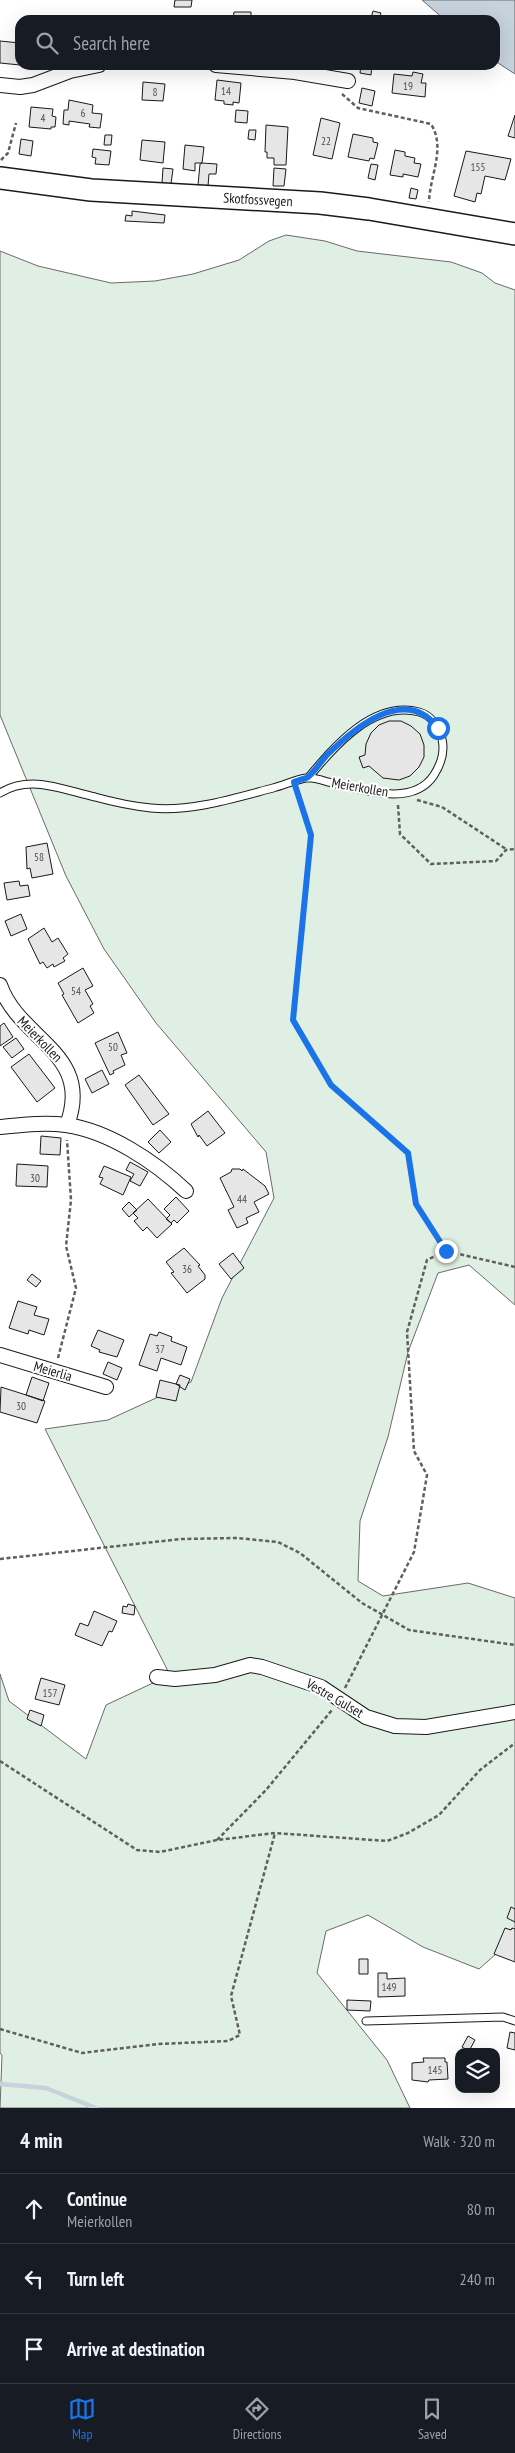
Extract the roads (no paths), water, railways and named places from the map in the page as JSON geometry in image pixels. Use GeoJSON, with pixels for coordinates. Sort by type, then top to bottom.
{"type":"FeatureCollection","features":[{"type":"Feature","properties":{"kind":"main road","name":"Skotfossvegen"},"geometry":{"type":"LineString","coordinates":[[0,178],[91,190],[320,203],[369,209],[515,234]]}},
{"type":"Feature","properties":{"kind":"street"},"geometry":{"type":"LineString","coordinates":[[0,85],[20,87],[33,85],[75,70]]}},
{"type":"Feature","properties":{"kind":"street"},"geometry":{"type":"LineString","coordinates":[[268,70],[331,76],[348,80]]}},
{"type":"Feature","properties":{"kind":"street","name":"Meierkollen"},"geometry":{"type":"LineString","coordinates":[[0,984],[15,1012],[54,1050],[68,1073],[74,1103],[67,1125]]}},
{"type":"Feature","properties":{"kind":"street"},"geometry":{"type":"LineString","coordinates":[[0,1127],[49,1123],[67,1125],[114,1141],[132,1150],[163,1171],[186,1191]]}},
{"type":"Feature","properties":{"kind":"street","name":"Meierlia"},"geometry":{"type":"LineString","coordinates":[[0,1356],[106,1387]]}},
{"type":"Feature","properties":{"kind":"street","name":"Vestre Gulset"},"geometry":{"type":"LineString","coordinates":[[157,1677],[175,1679],[215,1675],[250,1665],[302,1679],[340,1698],[366,1717],[395,1726],[426,1727],[515,1712]]}},
{"type":"Feature","properties":{"kind":"lane","name":"Meierkollen"},"geometry":{"type":"LineString","coordinates":[[0,793],[20,784],[38,784],[121,803],[174,808],[216,802],[308,778],[394,794],[410,792],[432,778],[439,767],[443,755],[442,740],[438,728],[431,718],[410,710],[396,710],[378,716],[362,724],[338,745],[308,778]]}},
{"type":"Feature","properties":{"kind":"lane"},"geometry":{"type":"LineString","coordinates":[[366,2021],[502,2017],[515,2022]]}},
{"type":"Feature","properties":{"kind":"waterway"},"geometry":{"type":"LineString","coordinates":[[0,2084],[46,2088],[96,2108]]}}]}
